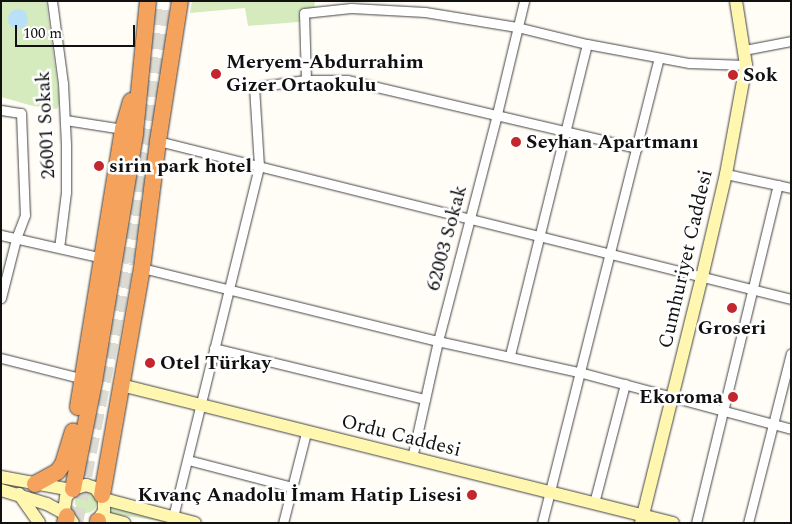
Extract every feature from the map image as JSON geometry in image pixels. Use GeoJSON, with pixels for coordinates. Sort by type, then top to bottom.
{"type":"FeatureCollection","features":[{"type":"Feature","properties":{"kind":"highway"},"geometry":{"type":"LineString","coordinates":[[35,484],[58,471],[63,464],[89,380],[135,133],[148,1]]}},
{"type":"Feature","properties":{"kind":"highway"},"geometry":{"type":"LineString","coordinates":[[103,497],[106,466],[142,268],[158,141],[180,1]]}},
{"type":"Feature","properties":{"kind":"highway"},"geometry":{"type":"LineString","coordinates":[[72,490],[79,454],[103,258],[123,129],[141,68]]}},
{"type":"Feature","properties":{"kind":"highway"},"geometry":{"type":"LineString","coordinates":[[79,454],[80,469],[88,473],[98,474],[106,466]]}},
{"type":"Feature","properties":{"kind":"main road","name":"Cumhuriyet Caddesi"},"geometry":{"type":"LineString","coordinates":[[641,519],[673,396],[726,174],[746,65],[736,1]]}},
{"type":"Feature","properties":{"kind":"main road","name":"Ordu Caddesi"},"geometry":{"type":"LineString","coordinates":[[121,385],[201,407],[594,503],[641,519],[673,523]]}},
{"type":"Feature","properties":{"kind":"main road"},"geometry":{"type":"LineString","coordinates":[[1,477],[72,490]]}},
{"type":"Feature","properties":{"kind":"main road"},"geometry":{"type":"LineString","coordinates":[[67,519],[64,502],[72,490],[81,485],[91,486],[103,497],[195,523]]}},
{"type":"Feature","properties":{"kind":"main road"},"geometry":{"type":"LineString","coordinates":[[1,490],[47,504],[67,519]]}},
{"type":"Feature","properties":{"kind":"main road"},"geometry":{"type":"LineString","coordinates":[[18,494],[39,523]]}},
{"type":"Feature","properties":{"kind":"main road"},"geometry":{"type":"LineString","coordinates":[[103,497],[105,505],[98,521],[124,523]]}},
{"type":"Feature","properties":{"kind":"street","name":"26001 Sokak"},"geometry":{"type":"LineString","coordinates":[[52,1],[64,83],[66,192],[59,248]]}},
{"type":"Feature","properties":{"kind":"street"},"geometry":{"type":"LineString","coordinates":[[424,1],[425,12]]}},
{"type":"Feature","properties":{"kind":"street","name":"62003 Sokak"},"geometry":{"type":"LineString","coordinates":[[412,458],[438,340],[497,114],[524,1]]}},
{"type":"Feature","properties":{"kind":"street"},"geometry":{"type":"LineString","coordinates":[[306,80],[304,13],[352,8],[425,12],[517,27],[587,44],[689,63],[746,65]]}},
{"type":"Feature","properties":{"kind":"street"},"geometry":{"type":"LineString","coordinates":[[744,50],[791,41]]}},
{"type":"Feature","properties":{"kind":"street"},"geometry":{"type":"LineString","coordinates":[[510,355],[587,44]]}},
{"type":"Feature","properties":{"kind":"street"},"geometry":{"type":"LineString","coordinates":[[542,523],[659,58]]}},
{"type":"Feature","properties":{"kind":"street"},"geometry":{"type":"LineString","coordinates":[[174,517],[259,166],[254,87],[306,80],[347,80],[637,148]]}},
{"type":"Feature","properties":{"kind":"street"},"geometry":{"type":"LineString","coordinates":[[1,110],[21,113],[25,215],[16,239],[1,298]]}},
{"type":"Feature","properties":{"kind":"street"},"geometry":{"type":"LineString","coordinates":[[65,120],[123,129]]}},
{"type":"Feature","properties":{"kind":"street"},"geometry":{"type":"LineString","coordinates":[[158,141],[609,256],[791,300]]}},
{"type":"Feature","properties":{"kind":"street"},"geometry":{"type":"LineString","coordinates":[[726,174],[791,188]]}},
{"type":"Feature","properties":{"kind":"street"},"geometry":{"type":"LineString","coordinates":[[696,523],[778,185]]}},
{"type":"Feature","properties":{"kind":"street"},"geometry":{"type":"LineString","coordinates":[[1,235],[103,258]]}},
{"type":"Feature","properties":{"kind":"street"},"geometry":{"type":"LineString","coordinates":[[142,268],[438,340],[579,372],[791,429]]}},
{"type":"Feature","properties":{"kind":"street"},"geometry":{"type":"LineString","coordinates":[[214,348],[425,399]]}},
{"type":"Feature","properties":{"kind":"street"},"geometry":{"type":"LineString","coordinates":[[748,523],[791,353]]}},
{"type":"Feature","properties":{"kind":"street"},"geometry":{"type":"LineString","coordinates":[[1,358],[89,380]]}},
{"type":"Feature","properties":{"kind":"street"},"geometry":{"type":"LineString","coordinates":[[594,503],[625,384]]}},
{"type":"Feature","properties":{"kind":"street"},"geometry":{"type":"LineString","coordinates":[[283,523],[306,432]]}},
{"type":"Feature","properties":{"kind":"street"},"geometry":{"type":"LineString","coordinates":[[188,460],[292,486]]}},
{"type":"Feature","properties":{"kind":"green space"},"geometry":{"type":"Polygon","coordinates":[[[1,1],[46,1],[60,103],[57,109],[33,106],[1,97],[1,1]]]}},
{"type":"Feature","properties":{"kind":"green space"},"geometry":{"type":"Polygon","coordinates":[[[192,1],[315,1],[314,13],[299,22],[248,26],[245,8],[190,13],[192,1]]]}},
{"type":"Feature","properties":{"kind":"green space"},"geometry":{"type":"Polygon","coordinates":[[[86,491],[94,494],[97,502],[94,510],[86,513],[78,510],[75,502],[78,494],[86,491]]]}},
{"type":"Feature","properties":{"kind":"green space"},"geometry":{"type":"Polygon","coordinates":[[[110,503],[138,515],[173,523],[107,513],[110,503]]]}},
{"type":"Feature","properties":{"kind":"water"},"geometry":{"type":"Polygon","coordinates":[[[18,9],[25,12],[28,19],[25,26],[18,29],[11,26],[8,19],[11,12],[18,9]]]}},
{"type":"Feature","properties":{"kind":"tunnel"},"geometry":{"type":"LineString","coordinates":[[75,523],[126,263],[163,1]]}},
{"type":"Feature","properties":{"kind":"place","name":"Meryem-Abdurrahim Gizer Ortaokulu"},"geometry":{"type":"Point","coordinates":[216,74]}},
{"type":"Feature","properties":{"kind":"place","name":"Sok"},"geometry":{"type":"Point","coordinates":[733,75]}},
{"type":"Feature","properties":{"kind":"place","name":"Seyhan Apartmanı"},"geometry":{"type":"Point","coordinates":[516,142]}},
{"type":"Feature","properties":{"kind":"place","name":"sirin park hotel"},"geometry":{"type":"Point","coordinates":[99,166]}},
{"type":"Feature","properties":{"kind":"place","name":"Groseri"},"geometry":{"type":"Point","coordinates":[732,308]}},
{"type":"Feature","properties":{"kind":"place","name":"Otel Türkay"},"geometry":{"type":"Point","coordinates":[150,363]}},
{"type":"Feature","properties":{"kind":"place","name":"Ekoroma"},"geometry":{"type":"Point","coordinates":[733,397]}},
{"type":"Feature","properties":{"kind":"place","name":"Kıvanç Anadolu İmam Hatip Lisesi"},"geometry":{"type":"Point","coordinates":[472,495]}}]}
